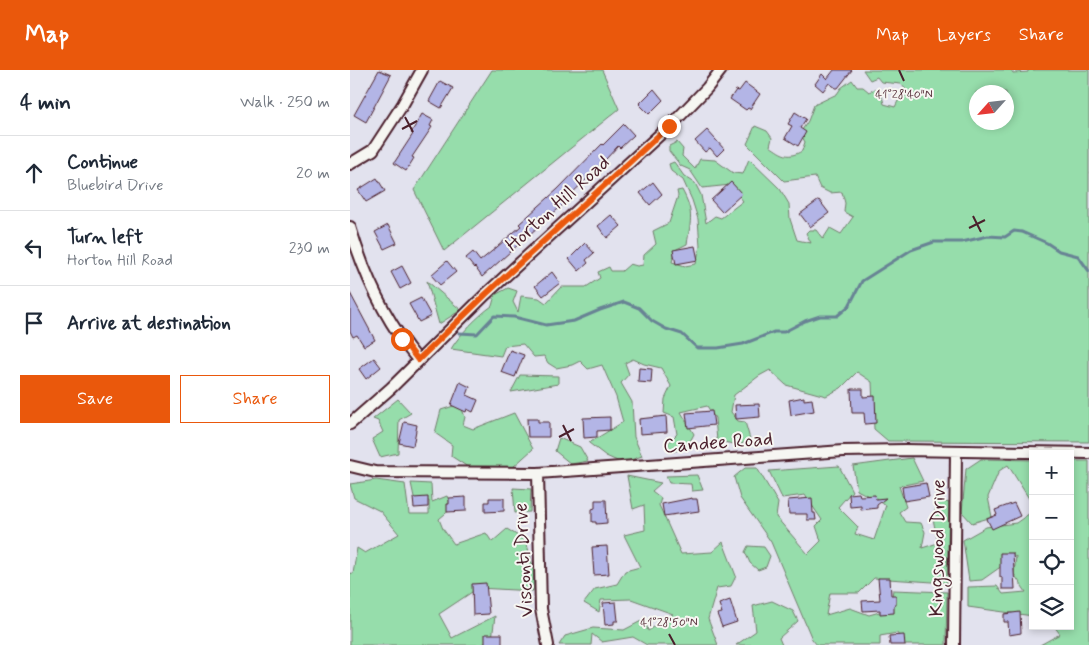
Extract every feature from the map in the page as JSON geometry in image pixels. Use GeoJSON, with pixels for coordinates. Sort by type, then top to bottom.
{"type":"FeatureCollection","features":[{"type":"Feature","properties":{"kind":"street"},"geometry":{"type":"LineString","coordinates":[[350,164],[373,150],[403,104],[422,70]]}},
{"type":"Feature","properties":{"kind":"street","name":"Horton Hill Road"},"geometry":{"type":"LineString","coordinates":[[350,424],[391,388],[486,294],[678,118],[703,93],[721,70]]}},
{"type":"Feature","properties":{"kind":"street"},"geometry":{"type":"LineString","coordinates":[[350,226],[368,278],[402,339],[418,360]]}},
{"type":"Feature","properties":{"kind":"street","name":"Candee Road"},"geometry":{"type":"LineString","coordinates":[[350,466],[376,472],[538,473],[843,451],[1089,452]]}},
{"type":"Feature","properties":{"kind":"street","name":"Kingswood Drive"},"geometry":{"type":"LineString","coordinates":[[954,645],[956,452]]}},
{"type":"Feature","properties":{"kind":"street","name":"Visconti Drive"},"geometry":{"type":"LineString","coordinates":[[538,473],[541,609],[548,645]]}},
{"type":"Feature","properties":{"kind":"green space"},"geometry":{"type":"Polygon","coordinates":[[[492,70],[602,70],[619,109],[444,251],[414,190],[492,70]]]}},
{"type":"Feature","properties":{"kind":"green space"},"geometry":{"type":"Polygon","coordinates":[[[863,70],[1011,70],[1013,73],[1028,72],[1028,70],[1089,70],[1089,442],[888,441],[874,429],[872,382],[857,372],[841,388],[826,396],[786,385],[770,370],[734,395],[731,412],[738,421],[745,422],[750,439],[740,445],[717,441],[715,418],[707,406],[681,412],[694,434],[686,449],[669,452],[668,443],[677,434],[674,417],[664,413],[665,399],[671,386],[661,368],[633,359],[625,363],[629,374],[621,383],[632,402],[634,437],[642,456],[622,463],[606,456],[589,443],[623,422],[616,397],[602,365],[588,369],[580,361],[572,365],[556,368],[548,363],[544,356],[534,357],[523,344],[505,346],[501,356],[451,349],[470,326],[492,306],[495,295],[508,288],[517,291],[513,302],[518,312],[521,296],[539,298],[546,303],[561,287],[586,287],[600,278],[598,272],[609,267],[611,271],[622,271],[630,264],[643,265],[644,255],[656,244],[653,231],[669,223],[678,196],[677,191],[682,190],[686,198],[690,210],[690,222],[687,244],[675,250],[672,262],[685,266],[696,264],[700,246],[698,219],[683,180],[671,171],[669,164],[674,162],[684,176],[695,183],[701,195],[706,223],[715,216],[721,218],[743,201],[731,185],[702,188],[690,170],[681,166],[669,151],[669,146],[677,142],[683,149],[682,156],[695,169],[700,159],[715,160],[733,173],[743,174],[749,159],[780,189],[789,204],[790,219],[797,240],[811,243],[806,233],[809,230],[816,230],[823,239],[830,228],[841,234],[853,217],[844,212],[845,203],[842,192],[830,193],[820,188],[815,177],[784,181],[747,144],[755,126],[767,131],[772,138],[770,146],[782,154],[793,155],[802,151],[805,142],[800,133],[808,121],[814,105],[837,94],[841,88],[852,80],[857,87],[863,87],[869,92],[875,89],[882,96],[884,104],[895,107],[898,101],[909,93],[901,84],[881,82],[877,77],[870,80],[863,70]]]}},
{"type":"Feature","properties":{"kind":"green space"},"geometry":{"type":"Polygon","coordinates":[[[427,281],[461,310],[439,324],[427,281]]]}},
{"type":"Feature","properties":{"kind":"green space"},"geometry":{"type":"Polygon","coordinates":[[[520,375],[558,376],[558,384],[511,392],[520,375]]]}},
{"type":"Feature","properties":{"kind":"green space"},"geometry":{"type":"Polygon","coordinates":[[[398,399],[411,413],[399,420],[398,453],[380,457],[372,439],[383,432],[378,421],[373,419],[398,399]]]}},
{"type":"Feature","properties":{"kind":"green space"},"geometry":{"type":"Polygon","coordinates":[[[460,404],[465,417],[463,425],[473,429],[514,413],[533,449],[513,467],[471,469],[451,456],[452,445],[435,433],[441,410],[460,404]]]}},
{"type":"Feature","properties":{"kind":"green space"},"geometry":{"type":"Polygon","coordinates":[[[559,438],[580,447],[588,461],[571,464],[555,451],[559,438]]]}},
{"type":"Feature","properties":{"kind":"green space"},"geometry":{"type":"Polygon","coordinates":[[[912,458],[923,481],[899,486],[906,507],[899,512],[905,522],[921,523],[925,532],[922,548],[938,543],[933,519],[938,499],[949,503],[947,583],[874,578],[859,593],[830,593],[826,615],[850,608],[869,615],[890,609],[893,590],[947,592],[946,645],[905,645],[897,633],[880,636],[880,645],[817,645],[812,639],[771,542],[740,498],[734,477],[745,468],[757,468],[778,503],[776,517],[808,554],[821,541],[816,526],[822,520],[805,495],[782,498],[769,471],[839,466],[852,491],[838,507],[858,527],[855,534],[874,540],[886,505],[857,490],[853,466],[912,458]]]}},
{"type":"Feature","properties":{"kind":"green space"},"geometry":{"type":"Polygon","coordinates":[[[981,459],[1029,460],[1029,499],[1008,465],[999,471],[988,497],[992,517],[972,523],[962,512],[966,469],[981,459]]]}},
{"type":"Feature","properties":{"kind":"green space"},"geometry":{"type":"Polygon","coordinates":[[[1074,461],[1089,461],[1089,645],[1040,645],[1060,634],[1057,630],[1074,630],[1074,461]]]}},
{"type":"Feature","properties":{"kind":"green space"},"geometry":{"type":"Polygon","coordinates":[[[697,475],[703,490],[692,491],[691,484],[669,483],[666,476],[697,475]]]}},
{"type":"Feature","properties":{"kind":"green space"},"geometry":{"type":"Polygon","coordinates":[[[627,476],[661,483],[652,491],[661,498],[659,505],[681,554],[712,552],[723,542],[736,576],[731,586],[717,588],[708,619],[718,645],[647,645],[633,637],[602,642],[592,634],[591,645],[559,645],[565,636],[593,628],[624,630],[645,619],[648,631],[673,614],[631,599],[601,600],[599,612],[584,603],[595,589],[617,584],[625,571],[640,567],[624,535],[645,530],[644,505],[633,509],[627,476]]]}},
{"type":"Feature","properties":{"kind":"green space"},"geometry":{"type":"Polygon","coordinates":[[[376,480],[405,484],[409,514],[429,514],[429,501],[415,502],[411,483],[431,484],[432,502],[447,496],[452,508],[439,519],[443,529],[454,544],[486,533],[492,542],[507,529],[526,541],[534,570],[533,591],[478,588],[439,614],[452,638],[495,616],[492,639],[481,645],[350,645],[350,573],[353,574],[357,548],[365,553],[399,534],[380,511],[354,498],[350,484],[376,480]]]}},
{"type":"Feature","properties":{"kind":"green space"},"geometry":{"type":"Polygon","coordinates":[[[513,488],[531,489],[530,512],[515,513],[513,488]]]}},
{"type":"Feature","properties":{"kind":"green space"},"geometry":{"type":"Polygon","coordinates":[[[1029,514],[1029,615],[968,607],[968,587],[997,586],[1003,594],[1026,592],[1014,574],[1016,556],[982,580],[969,581],[963,540],[986,527],[1016,523],[1029,514]]]}},
{"type":"Feature","properties":{"kind":"green space"},"geometry":{"type":"Polygon","coordinates":[[[748,546],[764,547],[770,556],[766,567],[758,570],[750,563],[745,552],[748,546]]]}},
{"type":"Feature","properties":{"kind":"green space"},"geometry":{"type":"Polygon","coordinates":[[[772,601],[793,611],[798,621],[779,638],[782,645],[736,645],[756,631],[753,606],[772,601]]]}},
{"type":"Feature","properties":{"kind":"building"},"geometry":{"type":"Polygon","coordinates":[[[379,70],[391,75],[366,122],[354,115],[379,70]]]}},
{"type":"Feature","properties":{"kind":"building"},"geometry":{"type":"Polygon","coordinates":[[[834,70],[852,70],[838,88],[829,83],[823,91],[815,84],[822,74],[827,79],[834,70]]]}},
{"type":"Feature","properties":{"kind":"building"},"geometry":{"type":"Polygon","coordinates":[[[440,81],[453,88],[441,108],[429,101],[440,81]]]}},
{"type":"Feature","properties":{"kind":"building"},"geometry":{"type":"Polygon","coordinates":[[[745,83],[760,94],[750,109],[746,110],[730,99],[736,90],[739,91],[745,83]]]}},
{"type":"Feature","properties":{"kind":"building"},"geometry":{"type":"Polygon","coordinates":[[[654,89],[663,100],[649,114],[639,104],[654,89]]]}},
{"type":"Feature","properties":{"kind":"building"},"geometry":{"type":"Polygon","coordinates":[[[795,112],[806,119],[800,128],[806,132],[798,146],[785,138],[792,126],[788,124],[795,112]]]}},
{"type":"Feature","properties":{"kind":"building"},"geometry":{"type":"Polygon","coordinates":[[[422,114],[433,120],[430,126],[432,127],[412,157],[414,158],[406,171],[394,163],[413,134],[411,133],[422,114]]]}},
{"type":"Feature","properties":{"kind":"building"},"geometry":{"type":"Polygon","coordinates":[[[624,124],[634,135],[620,148],[618,146],[566,199],[567,201],[482,277],[466,258],[473,252],[480,261],[497,247],[521,226],[519,224],[558,189],[624,124]]]}},
{"type":"Feature","properties":{"kind":"building"},"geometry":{"type":"Polygon","coordinates":[[[707,130],[724,149],[717,156],[710,148],[705,152],[695,141],[707,130]]]}},
{"type":"Feature","properties":{"kind":"building"},"geometry":{"type":"Polygon","coordinates":[[[377,178],[385,191],[366,202],[358,190],[377,178]]]}},
{"type":"Feature","properties":{"kind":"building"},"geometry":{"type":"Polygon","coordinates":[[[653,182],[662,194],[650,205],[640,193],[653,182]]]}},
{"type":"Feature","properties":{"kind":"building"},"geometry":{"type":"Polygon","coordinates":[[[731,182],[742,194],[722,212],[711,200],[731,182]]]}},
{"type":"Feature","properties":{"kind":"building"},"geometry":{"type":"Polygon","coordinates":[[[819,200],[829,213],[810,227],[800,214],[819,200]]]}},
{"type":"Feature","properties":{"kind":"building"},"geometry":{"type":"Polygon","coordinates":[[[611,215],[621,226],[607,238],[598,226],[611,215]]]}},
{"type":"Feature","properties":{"kind":"building"},"geometry":{"type":"Polygon","coordinates":[[[388,225],[397,243],[384,249],[375,232],[388,225]]]}},
{"type":"Feature","properties":{"kind":"building"},"geometry":{"type":"Polygon","coordinates":[[[585,243],[594,253],[586,260],[588,263],[579,271],[569,259],[585,243]]]}},
{"type":"Feature","properties":{"kind":"building"},"geometry":{"type":"Polygon","coordinates":[[[695,246],[698,260],[676,264],[673,250],[695,246]]]}},
{"type":"Feature","properties":{"kind":"building"},"geometry":{"type":"Polygon","coordinates":[[[447,261],[456,272],[440,285],[431,275],[447,261]]]}},
{"type":"Feature","properties":{"kind":"building"},"geometry":{"type":"Polygon","coordinates":[[[402,266],[411,283],[400,289],[391,272],[402,266]]]}},
{"type":"Feature","properties":{"kind":"building"},"geometry":{"type":"Polygon","coordinates":[[[552,272],[560,283],[543,296],[535,286],[552,272]]]}},
{"type":"Feature","properties":{"kind":"building"},"geometry":{"type":"Polygon","coordinates":[[[350,293],[375,340],[364,346],[357,335],[353,337],[350,331],[350,293]]]}},
{"type":"Feature","properties":{"kind":"building"},"geometry":{"type":"Polygon","coordinates":[[[421,298],[431,316],[419,322],[409,304],[421,298]]]}},
{"type":"Feature","properties":{"kind":"building"},"geometry":{"type":"Polygon","coordinates":[[[510,350],[524,355],[515,377],[501,372],[510,350]]]}},
{"type":"Feature","properties":{"kind":"building"},"geometry":{"type":"Polygon","coordinates":[[[374,358],[381,367],[366,379],[359,369],[374,358]]]}},
{"type":"Feature","properties":{"kind":"building"},"geometry":{"type":"Polygon","coordinates":[[[639,368],[652,369],[651,383],[638,382],[639,368]]]}},
{"type":"Feature","properties":{"kind":"building"},"geometry":{"type":"Polygon","coordinates":[[[460,382],[470,387],[467,395],[478,400],[473,412],[467,409],[466,412],[451,405],[460,382]]]}},
{"type":"Feature","properties":{"kind":"building"},"geometry":{"type":"Polygon","coordinates":[[[851,389],[863,389],[863,397],[875,396],[876,423],[865,424],[864,413],[852,413],[851,389]]]}},
{"type":"Feature","properties":{"kind":"building"},"geometry":{"type":"Polygon","coordinates":[[[804,397],[804,400],[812,399],[814,411],[791,415],[789,400],[804,397]]]}},
{"type":"Feature","properties":{"kind":"building"},"geometry":{"type":"Polygon","coordinates":[[[759,404],[760,417],[736,419],[735,405],[759,404]]]}},
{"type":"Feature","properties":{"kind":"building"},"geometry":{"type":"Polygon","coordinates":[[[712,411],[714,425],[688,428],[686,413],[712,411]]]}},
{"type":"Feature","properties":{"kind":"building"},"geometry":{"type":"Polygon","coordinates":[[[666,416],[667,432],[640,434],[639,419],[666,416]]]}},
{"type":"Feature","properties":{"kind":"building"},"geometry":{"type":"Polygon","coordinates":[[[610,417],[610,430],[597,431],[597,437],[584,438],[583,418],[610,417]]]}},
{"type":"Feature","properties":{"kind":"building"},"geometry":{"type":"Polygon","coordinates":[[[527,419],[549,422],[549,437],[528,437],[527,419]]]}},
{"type":"Feature","properties":{"kind":"building"},"geometry":{"type":"Polygon","coordinates":[[[404,422],[417,425],[413,446],[399,443],[404,422]]]}},
{"type":"Feature","properties":{"kind":"building"},"geometry":{"type":"Polygon","coordinates":[[[926,483],[929,497],[904,501],[902,487],[926,483]]]}},
{"type":"Feature","properties":{"kind":"building"},"geometry":{"type":"Polygon","coordinates":[[[859,493],[860,496],[875,495],[876,499],[886,498],[877,505],[877,508],[861,510],[861,506],[850,507],[849,494],[859,493]]]}},
{"type":"Feature","properties":{"kind":"building"},"geometry":{"type":"Polygon","coordinates":[[[428,497],[428,507],[414,508],[413,498],[428,497]]]}},
{"type":"Feature","properties":{"kind":"building"},"geometry":{"type":"Polygon","coordinates":[[[466,497],[466,511],[447,512],[449,498],[466,497]]]}},
{"type":"Feature","properties":{"kind":"building"},"geometry":{"type":"Polygon","coordinates":[[[489,498],[504,498],[504,511],[485,512],[485,502],[489,502],[489,498]]]}},
{"type":"Feature","properties":{"kind":"building"},"geometry":{"type":"Polygon","coordinates":[[[692,498],[697,499],[699,511],[664,516],[662,504],[692,498]]]}},
{"type":"Feature","properties":{"kind":"building"},"geometry":{"type":"Polygon","coordinates":[[[812,498],[813,513],[815,513],[816,520],[807,520],[807,514],[789,514],[788,500],[812,498]]]}},
{"type":"Feature","properties":{"kind":"building"},"geometry":{"type":"Polygon","coordinates":[[[595,500],[606,500],[607,523],[596,524],[596,522],[592,522],[592,509],[595,508],[595,500]]]}},
{"type":"Feature","properties":{"kind":"building"},"geometry":{"type":"Polygon","coordinates":[[[1014,503],[1020,516],[992,529],[987,519],[997,515],[995,510],[1014,503]]]}},
{"type":"Feature","properties":{"kind":"building"},"geometry":{"type":"Polygon","coordinates":[[[607,546],[609,574],[594,575],[592,547],[607,546]]]}},
{"type":"Feature","properties":{"kind":"building"},"geometry":{"type":"Polygon","coordinates":[[[1000,553],[1013,553],[1015,589],[1002,589],[1000,553]]]}},
{"type":"Feature","properties":{"kind":"building"},"geometry":{"type":"Polygon","coordinates":[[[878,578],[890,578],[891,595],[896,595],[894,613],[880,614],[880,610],[863,611],[862,601],[880,600],[878,578]]]}},
{"type":"Feature","properties":{"kind":"building"},"geometry":{"type":"Polygon","coordinates":[[[486,583],[489,614],[473,615],[472,584],[486,583]]]}},
{"type":"Feature","properties":{"kind":"building"},"geometry":{"type":"Polygon","coordinates":[[[730,600],[737,622],[722,627],[717,614],[722,613],[719,604],[730,600]]]}},
{"type":"Feature","properties":{"kind":"building"},"geometry":{"type":"Polygon","coordinates":[[[616,602],[618,621],[614,621],[614,624],[605,625],[603,603],[616,602]]]}},
{"type":"Feature","properties":{"kind":"building"},"geometry":{"type":"Polygon","coordinates":[[[1020,612],[1021,633],[1009,635],[1008,622],[1004,622],[1004,614],[1020,612]]]}},
{"type":"Feature","properties":{"kind":"building"},"geometry":{"type":"Polygon","coordinates":[[[485,634],[502,634],[502,645],[485,645],[485,634]]]}},
{"type":"Feature","properties":{"kind":"building"},"geometry":{"type":"Polygon","coordinates":[[[904,635],[905,645],[890,645],[889,636],[904,635]]]}},
{"type":"Feature","properties":{"kind":"waterway"},"geometry":{"type":"LineString","coordinates":[[459,333],[477,334],[494,316],[514,317],[546,325],[574,321],[624,302],[639,308],[652,321],[666,329],[682,334],[697,348],[718,348],[743,344],[774,332],[784,332],[805,321],[820,316],[837,316],[849,306],[862,281],[911,250],[934,242],[962,242],[988,236],[1005,237],[1014,231],[1022,232],[1047,243],[1059,251],[1078,256],[1089,271]]}},
{"type":"Feature","properties":{"kind":"route"},"geometry":{"type":"LineString","coordinates":[[402,339],[418,360],[486,294],[669,126]]}}]}
